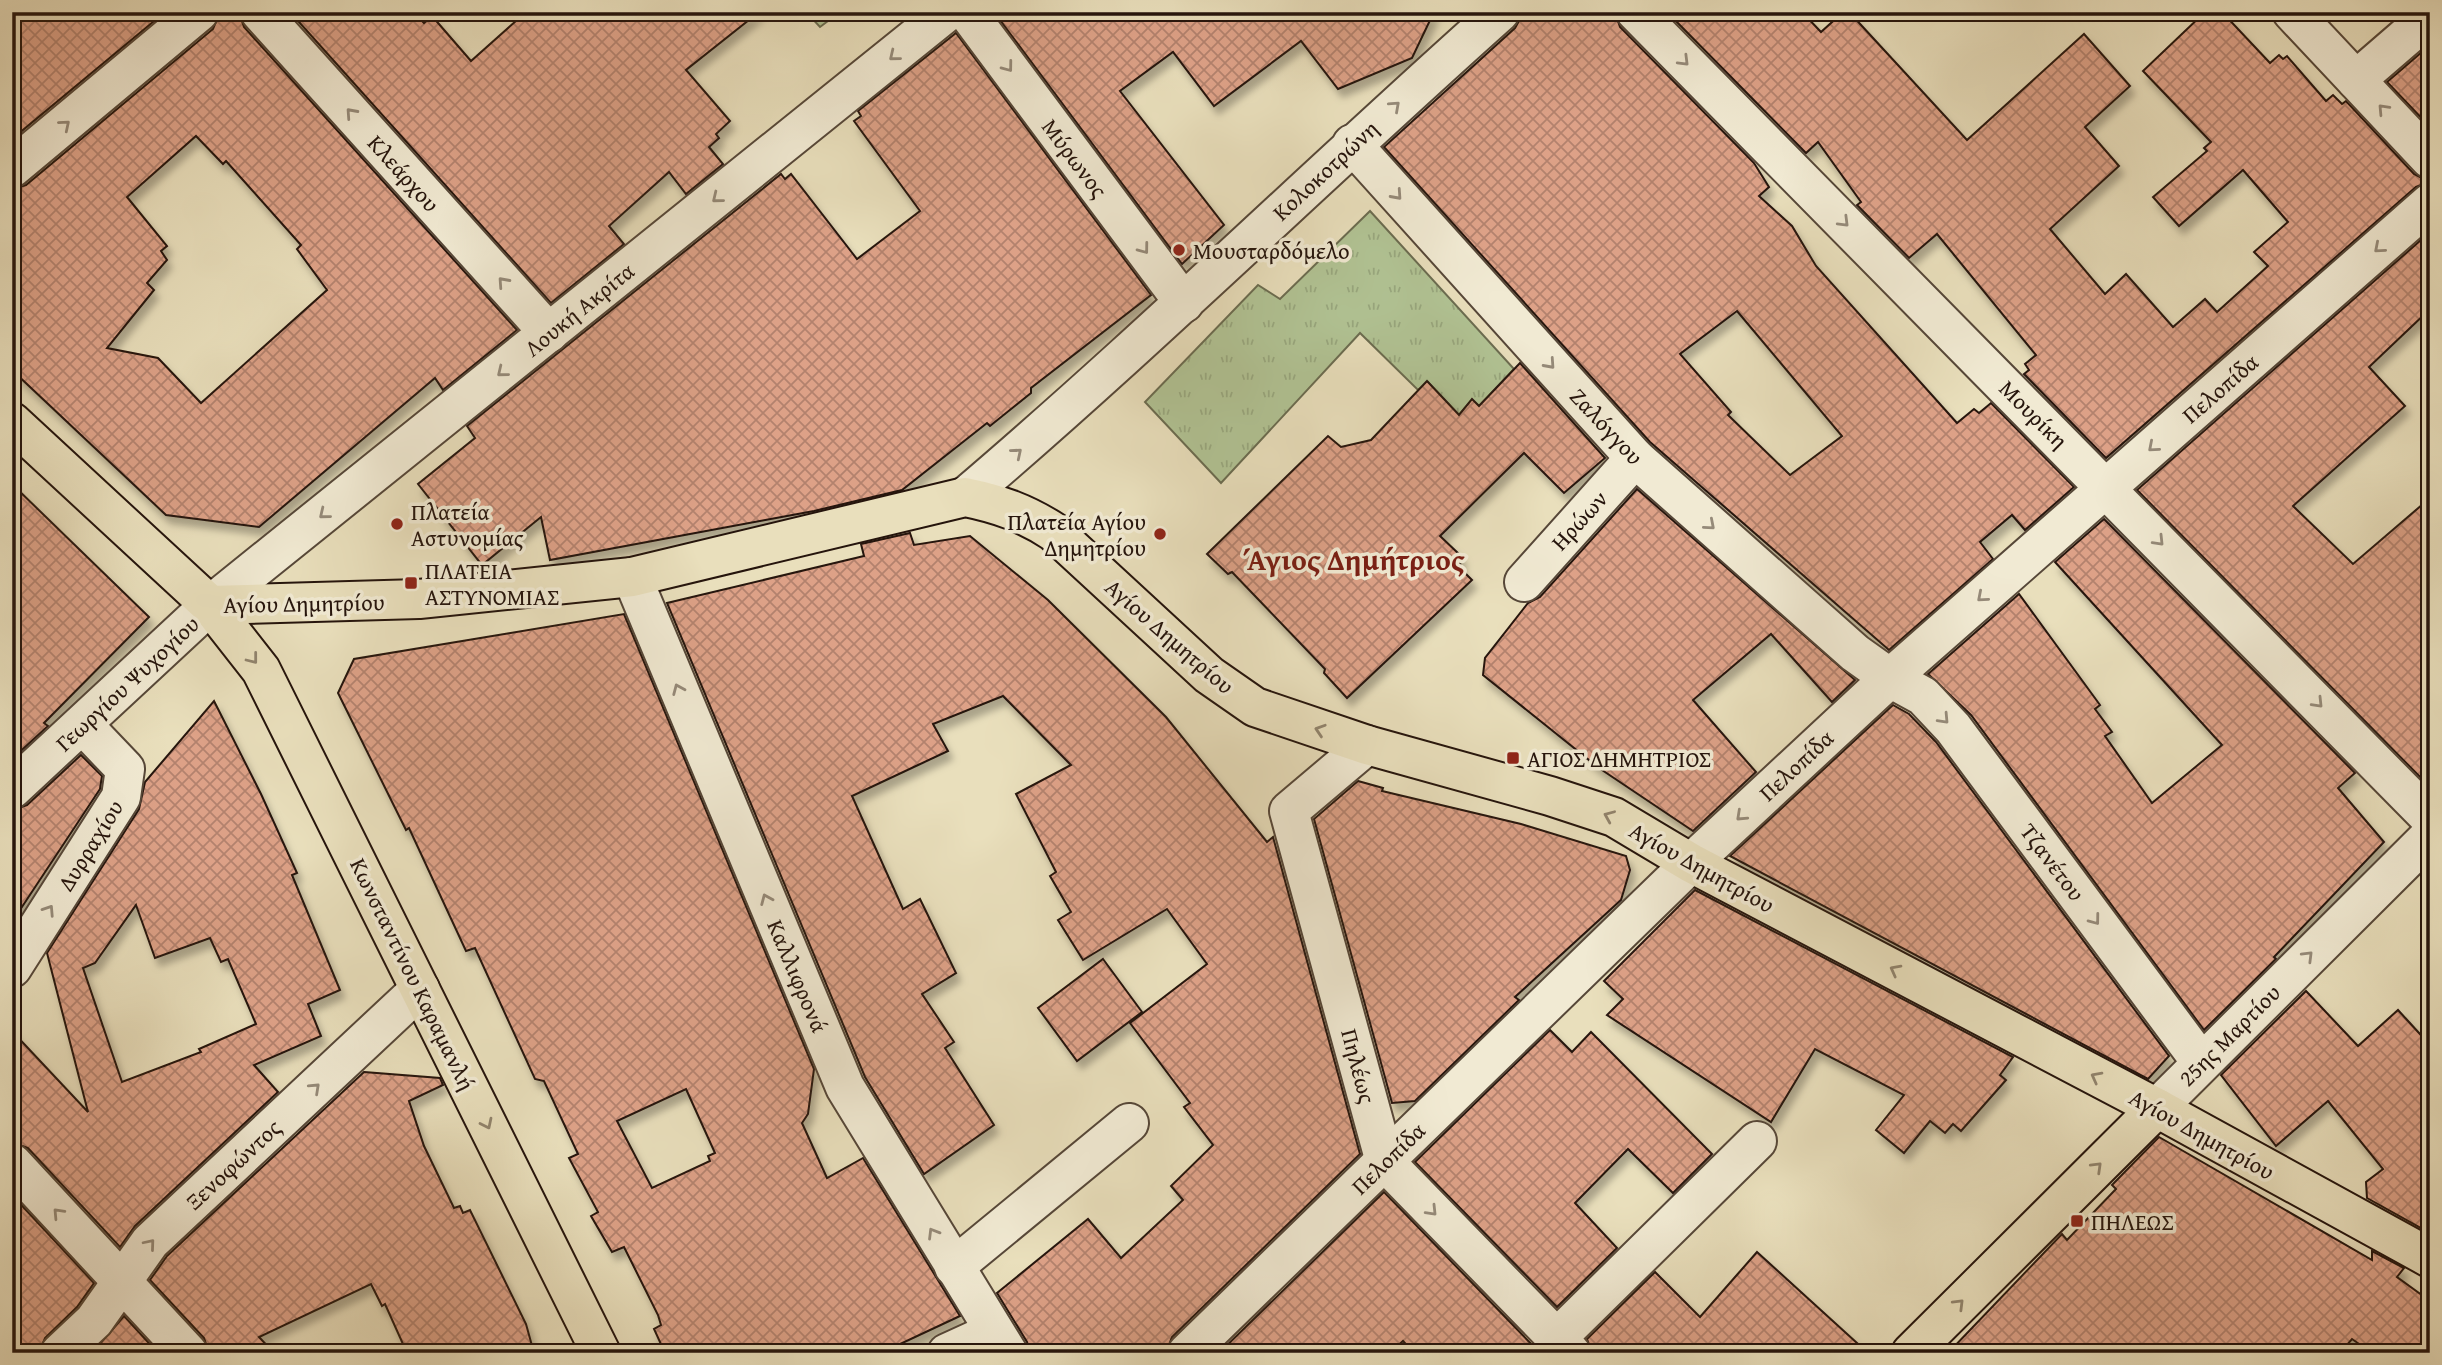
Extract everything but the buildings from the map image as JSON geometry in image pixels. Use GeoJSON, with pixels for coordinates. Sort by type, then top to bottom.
{"type":"FeatureCollection","features":[{"type":"Feature","properties":{"kind":"main road","name":"Αγίου Δημητρίου"},"geometry":{"type":"LineString","coordinates":[[12,422],[210,605],[419,599],[632,577],[965,497],[1000,504],[1027,515],[1054,533],[1209,676],[1255,707],[1367,745],[1604,813],[1691,863],[2157,1108],[2430,1258]]}},
{"type":"Feature","properties":{"kind":"main road","name":"Κωνσταντίνου Καραμανλή"},"geometry":{"type":"LineString","coordinates":[[210,605],[261,670],[601,1353]]}},
{"type":"Feature","properties":{"kind":"main road","name":"25ης Μαρτίου"},"geometry":{"type":"LineString","coordinates":[[1910,1353],[2157,1108]]}},
{"type":"Feature","properties":{"kind":"street"},"geometry":{"type":"LineString","coordinates":[[12,168],[199,12]]}},
{"type":"Feature","properties":{"kind":"street","name":"Κλεάρχου"},"geometry":{"type":"LineString","coordinates":[[260,12],[549,333]]}},
{"type":"Feature","properties":{"kind":"street","name":"Λουκή Ακρίτα"},"geometry":{"type":"LineString","coordinates":[[210,605],[947,12]]}},
{"type":"Feature","properties":{"kind":"street","name":"Μύρωνος"},"geometry":{"type":"LineString","coordinates":[[967,12],[1184,303]]}},
{"type":"Feature","properties":{"kind":"street","name":"Κολοκοτρώνη"},"geometry":{"type":"LineString","coordinates":[[965,497],[1101,400],[1184,303],[1352,144],[1500,12]]}},
{"type":"Feature","properties":{"kind":"street","name":"Μουρίκη"},"geometry":{"type":"LineString","coordinates":[[1636,12],[2107,487],[2430,818]]}},
{"type":"Feature","properties":{"kind":"street"},"geometry":{"type":"LineString","coordinates":[[2292,12],[2430,159]]}},
{"type":"Feature","properties":{"kind":"street"},"geometry":{"type":"LineString","coordinates":[[2356,80],[2430,16]]}},
{"type":"Feature","properties":{"kind":"street","name":"Ζαλόγγου"},"geometry":{"type":"LineString","coordinates":[[1352,144],[1635,458],[1855,653],[1890,678]]}},
{"type":"Feature","properties":{"kind":"street","name":"Πελοπίδα"},"geometry":{"type":"LineString","coordinates":[[1187,1353],[1691,863],[1890,678],[2430,203]]}},
{"type":"Feature","properties":{"kind":"street","name":"Ηρώων"},"geometry":{"type":"LineString","coordinates":[[1524,582],[1635,458]]}},
{"type":"Feature","properties":{"kind":"street","name":"Καλλιφρονά"},"geometry":{"type":"LineString","coordinates":[[632,577],[845,1087],[1001,1342]]}},
{"type":"Feature","properties":{"kind":"street","name":"Γεωργίου Ψυχογίου"},"geometry":{"type":"LineString","coordinates":[[12,789],[210,605]]}},
{"type":"Feature","properties":{"kind":"street","name":"Τζανέτου"},"geometry":{"type":"LineString","coordinates":[[1890,678],[1923,696],[1953,728],[2201,1062]]}},
{"type":"Feature","properties":{"kind":"street","name":"Δυρραχίου"},"geometry":{"type":"LineString","coordinates":[[12,968],[121,797],[125,769],[83,724]]}},
{"type":"Feature","properties":{"kind":"street","name":"Πηλέως"},"geometry":{"type":"LineString","coordinates":[[1367,745],[1289,811],[1385,1162],[1564,1345]]}},
{"type":"Feature","properties":{"kind":"street","name":"25ης Μαρτίου"},"geometry":{"type":"LineString","coordinates":[[2157,1108],[2430,836]]}},
{"type":"Feature","properties":{"kind":"street","name":"Ξενοφώντος"},"geometry":{"type":"LineString","coordinates":[[60,1353],[94,1321],[150,1242],[420,989]]}},
{"type":"Feature","properties":{"kind":"street"},"geometry":{"type":"LineString","coordinates":[[954,1267],[1129,1123]]}},
{"type":"Feature","properties":{"kind":"street"},"geometry":{"type":"LineString","coordinates":[[1564,1345],[1757,1141]]}},
{"type":"Feature","properties":{"kind":"street"},"geometry":{"type":"LineString","coordinates":[[12,1163],[188,1353]]}},
{"type":"Feature","properties":{"kind":"street"},"geometry":{"type":"LineString","coordinates":[[947,1353],[1001,1342]]}},
{"type":"Feature","properties":{"kind":"green space"},"geometry":{"type":"Polygon","coordinates":[[[806,12],[840,12],[820,27],[806,12]]]}},
{"type":"Feature","properties":{"kind":"green space"},"geometry":{"type":"Polygon","coordinates":[[[1370,211],[1514,369],[1479,406],[1472,400],[1459,415],[1428,382],[1418,390],[1360,333],[1221,483],[1145,402],[1258,285],[1280,299],[1370,211]]]}},
{"type":"Feature","properties":{"kind":"place","name":"Μουσταρδόμελο"},"geometry":{"type":"Point","coordinates":[1179,250]}},
{"type":"Feature","properties":{"kind":"place","name":"Πλατεία Αστυνομίας"},"geometry":{"type":"Point","coordinates":[397,524]}},
{"type":"Feature","properties":{"kind":"place","name":"Πλατεία Αγίου Δημητρίου"},"geometry":{"type":"Point","coordinates":[1160,534]}},
{"type":"Feature","properties":{"kind":"place","name":"ΠΛΑΤΕΙΑ ΑΣΤΥΝΟΜΙΑΣ"},"geometry":{"type":"Point","coordinates":[411,583]}},
{"type":"Feature","properties":{"kind":"place","name":"ΑΓΙΟΣ ΔΗΜΗΤΡΙΟΣ"},"geometry":{"type":"Point","coordinates":[1513,758]}},
{"type":"Feature","properties":{"kind":"place","name":"ΠΗΛΕΩΣ"},"geometry":{"type":"Point","coordinates":[2077,1221]}},
{"type":"Feature","properties":{"kind":"district","name":"Άγιος Δημήτριος"},"geometry":{"type":"Point","coordinates":[1354,559]}}]}
